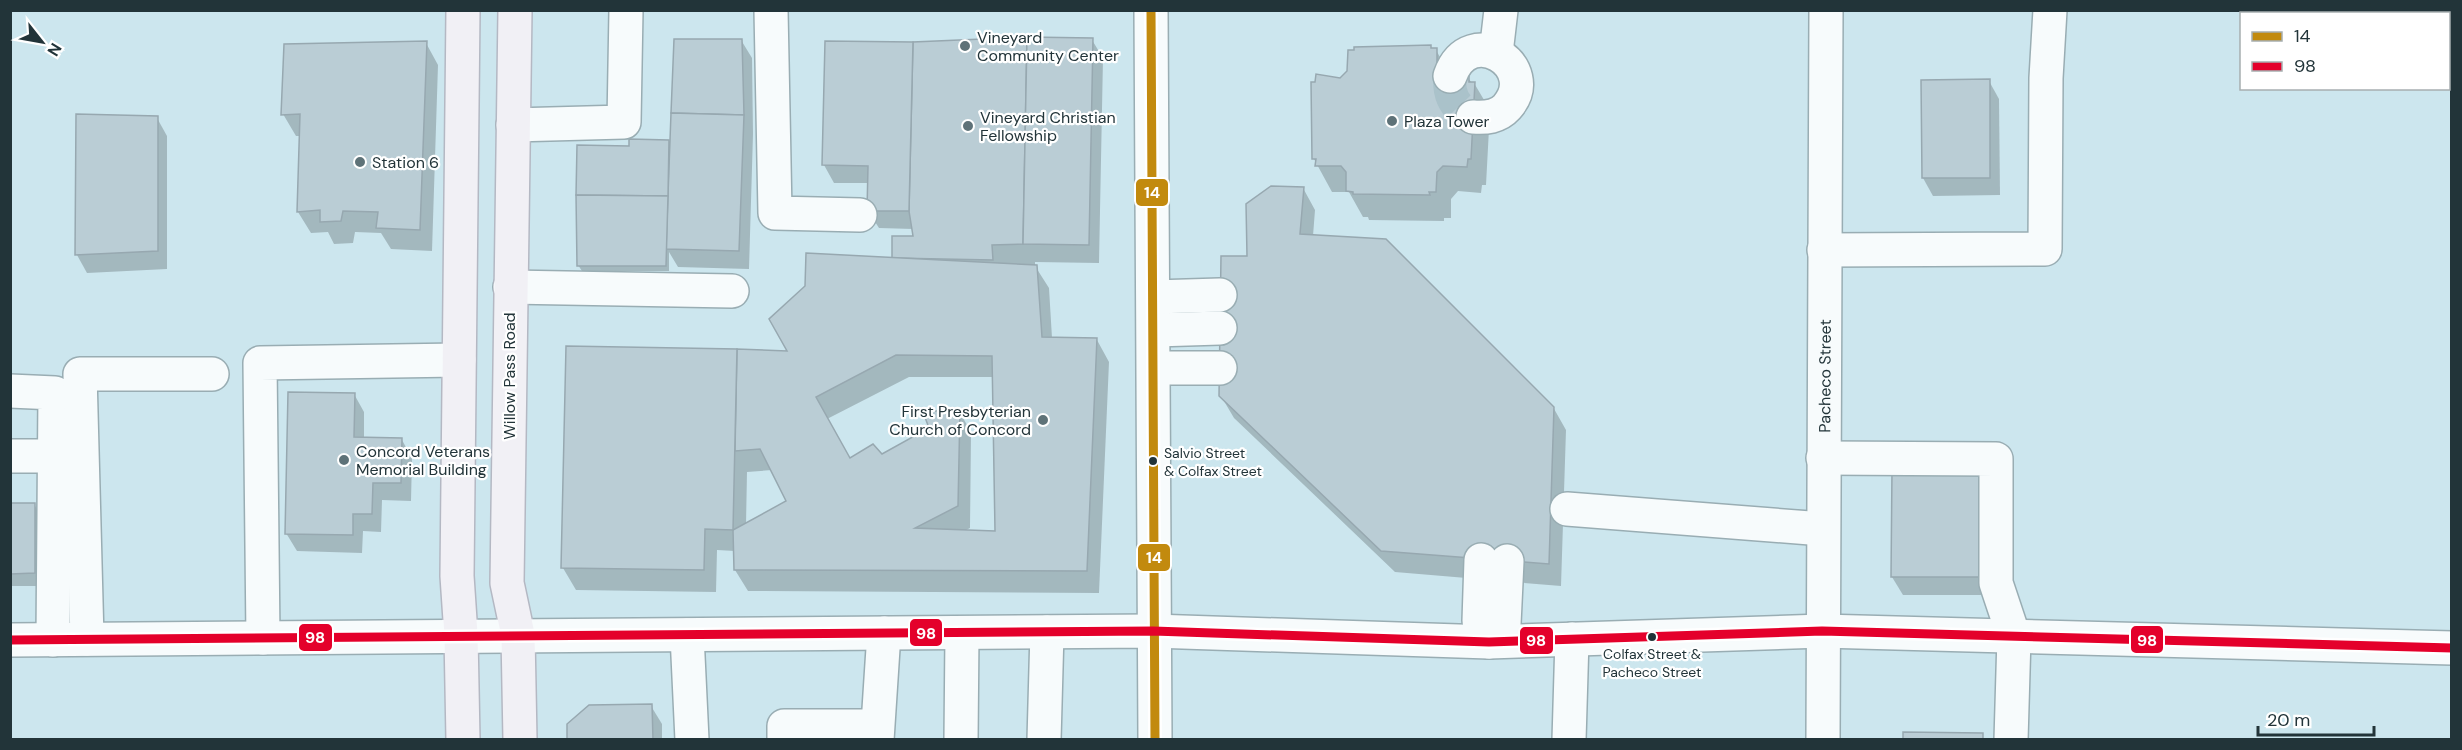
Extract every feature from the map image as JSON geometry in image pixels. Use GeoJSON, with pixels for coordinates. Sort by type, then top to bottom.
{"type":"FeatureCollection","features":[{"type":"Feature","properties":{"kind":"main road"},"geometry":{"type":"LineString","coordinates":[[463,10],[457,576],[461,635],[463,740]]}},
{"type":"Feature","properties":{"kind":"main road","name":"Willow Pass Road"},"geometry":{"type":"LineString","coordinates":[[515,10],[507,583],[518,635],[519,740]]}},
{"type":"Feature","properties":{"kind":"street"},"geometry":{"type":"LineString","coordinates":[[513,124],[624,122],[626,10]]}},
{"type":"Feature","properties":{"kind":"street"},"geometry":{"type":"LineString","coordinates":[[771,10],[775,213],[861,215]]}},
{"type":"Feature","properties":{"kind":"street"},"geometry":{"type":"LineString","coordinates":[[1151,10],[1155,330],[1153,631],[1155,740]]}},
{"type":"Feature","properties":{"kind":"street"},"geometry":{"type":"LineString","coordinates":[[1496,53],[1501,10]]}},
{"type":"Feature","properties":{"kind":"street","name":"Pacheco Street"},"geometry":{"type":"LineString","coordinates":[[1822,740],[1826,10]]}},
{"type":"Feature","properties":{"kind":"street"},"geometry":{"type":"LineString","coordinates":[[1824,250],[2045,249],[2046,78],[2050,10]]}},
{"type":"Feature","properties":{"kind":"street"},"geometry":{"type":"LineString","coordinates":[[1450,76],[1453,66],[1468,53],[1477,50],[1496,53],[1506,59],[1513,68],[1516,91],[1512,101],[1495,116],[1473,117]]}},
{"type":"Feature","properties":{"kind":"street"},"geometry":{"type":"LineString","coordinates":[[510,286],[732,291]]}},
{"type":"Feature","properties":{"kind":"street"},"geometry":{"type":"LineString","coordinates":[[1154,297],[1220,295]]}},
{"type":"Feature","properties":{"kind":"street"},"geometry":{"type":"LineString","coordinates":[[1155,330],[1220,328]]}},
{"type":"Feature","properties":{"kind":"street"},"geometry":{"type":"LineString","coordinates":[[263,638],[260,363],[459,360]]}},
{"type":"Feature","properties":{"kind":"street"},"geometry":{"type":"LineString","coordinates":[[1155,368],[1220,368]]}},
{"type":"Feature","properties":{"kind":"street"},"geometry":{"type":"LineString","coordinates":[[87,639],[80,374],[212,374]]}},
{"type":"Feature","properties":{"kind":"street"},"geometry":{"type":"LineString","coordinates":[[10,391],[55,393],[53,640]]}},
{"type":"Feature","properties":{"kind":"street"},"geometry":{"type":"LineString","coordinates":[[10,456],[55,456]]}},
{"type":"Feature","properties":{"kind":"street"},"geometry":{"type":"LineString","coordinates":[[1823,458],[1996,459],[1996,583],[2014,637],[2011,740]]}},
{"type":"Feature","properties":{"kind":"street"},"geometry":{"type":"LineString","coordinates":[[1567,509],[1823,529]]}},
{"type":"Feature","properties":{"kind":"street"},"geometry":{"type":"LineString","coordinates":[[1489,642],[1479,621],[1494,560]]}},
{"type":"Feature","properties":{"kind":"street"},"geometry":{"type":"LineString","coordinates":[[10,640],[1153,631],[1489,642],[1822,631],[2451,648]]}},
{"type":"Feature","properties":{"kind":"street"},"geometry":{"type":"LineString","coordinates":[[1044,740],[1047,632]]}},
{"type":"Feature","properties":{"kind":"street"},"geometry":{"type":"LineString","coordinates":[[784,733],[877,733],[884,633]]}},
{"type":"Feature","properties":{"kind":"street"},"geometry":{"type":"LineString","coordinates":[[962,634],[962,740]]}},
{"type":"Feature","properties":{"kind":"street"},"geometry":{"type":"LineString","coordinates":[[687,635],[692,740]]}},
{"type":"Feature","properties":{"kind":"street"},"geometry":{"type":"LineString","coordinates":[[1569,740],[1572,639]]}},
{"type":"Feature","properties":{"kind":"building","name":"Vineyard Christian Fellowship"},"geometry":{"type":"Polygon","coordinates":[[[1027,37],[1023,244],[992,245],[993,260],[892,258],[892,236],[913,236],[909,211],[913,42],[1027,37]]]}},
{"type":"Feature","properties":{"kind":"building"},"geometry":{"type":"Polygon","coordinates":[[[1027,37],[1093,38],[1089,245],[1023,244],[1027,37]]]}},
{"type":"Feature","properties":{"kind":"building"},"geometry":{"type":"Polygon","coordinates":[[[674,39],[742,39],[744,115],[671,113],[674,39]]]}},
{"type":"Feature","properties":{"kind":"building","name":"Station 6"},"geometry":{"type":"Polygon","coordinates":[[[427,41],[420,230],[376,228],[378,212],[343,211],[341,221],[320,222],[320,210],[297,212],[300,114],[281,115],[284,44],[427,41]]]}},
{"type":"Feature","properties":{"kind":"building"},"geometry":{"type":"Polygon","coordinates":[[[825,41],[913,42],[909,211],[867,211],[868,166],[822,165],[825,41]]]}},
{"type":"Feature","properties":{"kind":"building","name":"Plaza Tower"},"geometry":{"type":"Polygon","coordinates":[[[1431,45],[1431,48],[1437,48],[1437,68],[1450,76],[1469,76],[1469,82],[1475,82],[1471,159],[1468,159],[1467,167],[1443,166],[1437,172],[1436,192],[1429,192],[1430,195],[1353,194],[1353,192],[1346,191],[1346,172],[1341,166],[1315,166],[1316,159],[1312,159],[1311,82],[1315,82],[1316,74],[1340,78],[1347,71],[1348,50],[1354,50],[1354,47],[1431,45]]]}},
{"type":"Feature","properties":{"kind":"building"},"geometry":{"type":"Polygon","coordinates":[[[1990,79],[1990,178],[1922,178],[1921,80],[1990,79]]]}},
{"type":"Feature","properties":{"kind":"building"},"geometry":{"type":"Polygon","coordinates":[[[671,113],[744,115],[739,251],[666,249],[671,113]]]}},
{"type":"Feature","properties":{"kind":"building"},"geometry":{"type":"Polygon","coordinates":[[[76,114],[158,116],[158,251],[75,255],[76,114]]]}},
{"type":"Feature","properties":{"kind":"building"},"geometry":{"type":"Polygon","coordinates":[[[629,139],[669,140],[668,196],[576,195],[577,145],[629,146],[629,139]]]}},
{"type":"Feature","properties":{"kind":"building"},"geometry":{"type":"Polygon","coordinates":[[[1271,186],[1304,187],[1300,234],[1386,239],[1554,407],[1549,564],[1381,551],[1219,396],[1221,256],[1247,256],[1246,204],[1271,186]]]}},
{"type":"Feature","properties":{"kind":"building"},"geometry":{"type":"Polygon","coordinates":[[[576,195],[668,196],[666,266],[577,266],[576,195]]]}},
{"type":"Feature","properties":{"kind":"building","name":"First Presbyterian Church of Concord"},"geometry":{"type":"Polygon","coordinates":[[[806,253],[1037,265],[1042,337],[1097,338],[1087,571],[734,570],[733,530],[786,501],[760,449],[735,451],[737,349],[787,351],[769,319],[805,286],[806,253]],[[896,355],[816,397],[850,458],[873,444],[882,454],[929,428],[923,412],[960,409],[958,506],[915,528],[995,531],[992,356],[896,355]]]}},
{"type":"Feature","properties":{"kind":"building"},"geometry":{"type":"Polygon","coordinates":[[[566,346],[737,349],[733,530],[705,529],[704,570],[561,568],[566,346]]]}},
{"type":"Feature","properties":{"kind":"building","name":"Concord Veterans Memorial Building"},"geometry":{"type":"Polygon","coordinates":[[[288,392],[355,393],[354,437],[402,438],[401,483],[373,483],[372,514],[353,514],[353,535],[285,534],[288,392]]]}},
{"type":"Feature","properties":{"kind":"building"},"geometry":{"type":"Polygon","coordinates":[[[1892,470],[1986,471],[1984,577],[1891,577],[1892,470]]]}},
{"type":"Feature","properties":{"kind":"building"},"geometry":{"type":"Polygon","coordinates":[[[10,503],[35,503],[35,573],[10,574],[10,503]]]}},
{"type":"Feature","properties":{"kind":"building"},"geometry":{"type":"Polygon","coordinates":[[[652,704],[653,740],[567,740],[567,724],[589,705],[652,704]]]}},
{"type":"Feature","properties":{"kind":"building"},"geometry":{"type":"Polygon","coordinates":[[[1903,732],[1983,733],[1983,740],[1903,740],[1903,732]]]}},
{"type":"Feature","properties":{"kind":"tunnel"},"geometry":{"type":"LineString","coordinates":[[1450,76],[1450,90],[1454,101],[1473,117]]}},
{"type":"Feature","properties":{"kind":"transit line","name":"14"},"geometry":{"type":"LineString","coordinates":[[1151,10],[1155,740]]}},
{"type":"Feature","properties":{"kind":"transit line","name":"98"},"geometry":{"type":"LineString","coordinates":[[10,640],[1153,631],[1489,642],[1822,631],[2452,648]]}},
{"type":"Feature","properties":{"kind":"place","name":"Vineyard Community Center"},"geometry":{"type":"Point","coordinates":[965,46]}},
{"type":"Feature","properties":{"kind":"place","name":"Plaza Tower"},"geometry":{"type":"Point","coordinates":[1392,121]}},
{"type":"Feature","properties":{"kind":"place","name":"Vineyard Christian Fellowship"},"geometry":{"type":"Point","coordinates":[968,126]}},
{"type":"Feature","properties":{"kind":"place","name":"Station 6"},"geometry":{"type":"Point","coordinates":[360,162]}},
{"type":"Feature","properties":{"kind":"place","name":"First Presbyterian Church of Concord"},"geometry":{"type":"Point","coordinates":[1043,420]}},
{"type":"Feature","properties":{"kind":"place","name":"Concord Veterans Memorial Building"},"geometry":{"type":"Point","coordinates":[344,460]}},
{"type":"Feature","properties":{"kind":"place","name":"Salvio Street & Colfax Street"},"geometry":{"type":"Point","coordinates":[1153,461]}},
{"type":"Feature","properties":{"kind":"place","name":"Colfax Street & Pacheco Street"},"geometry":{"type":"Point","coordinates":[1652,637]}}]}
